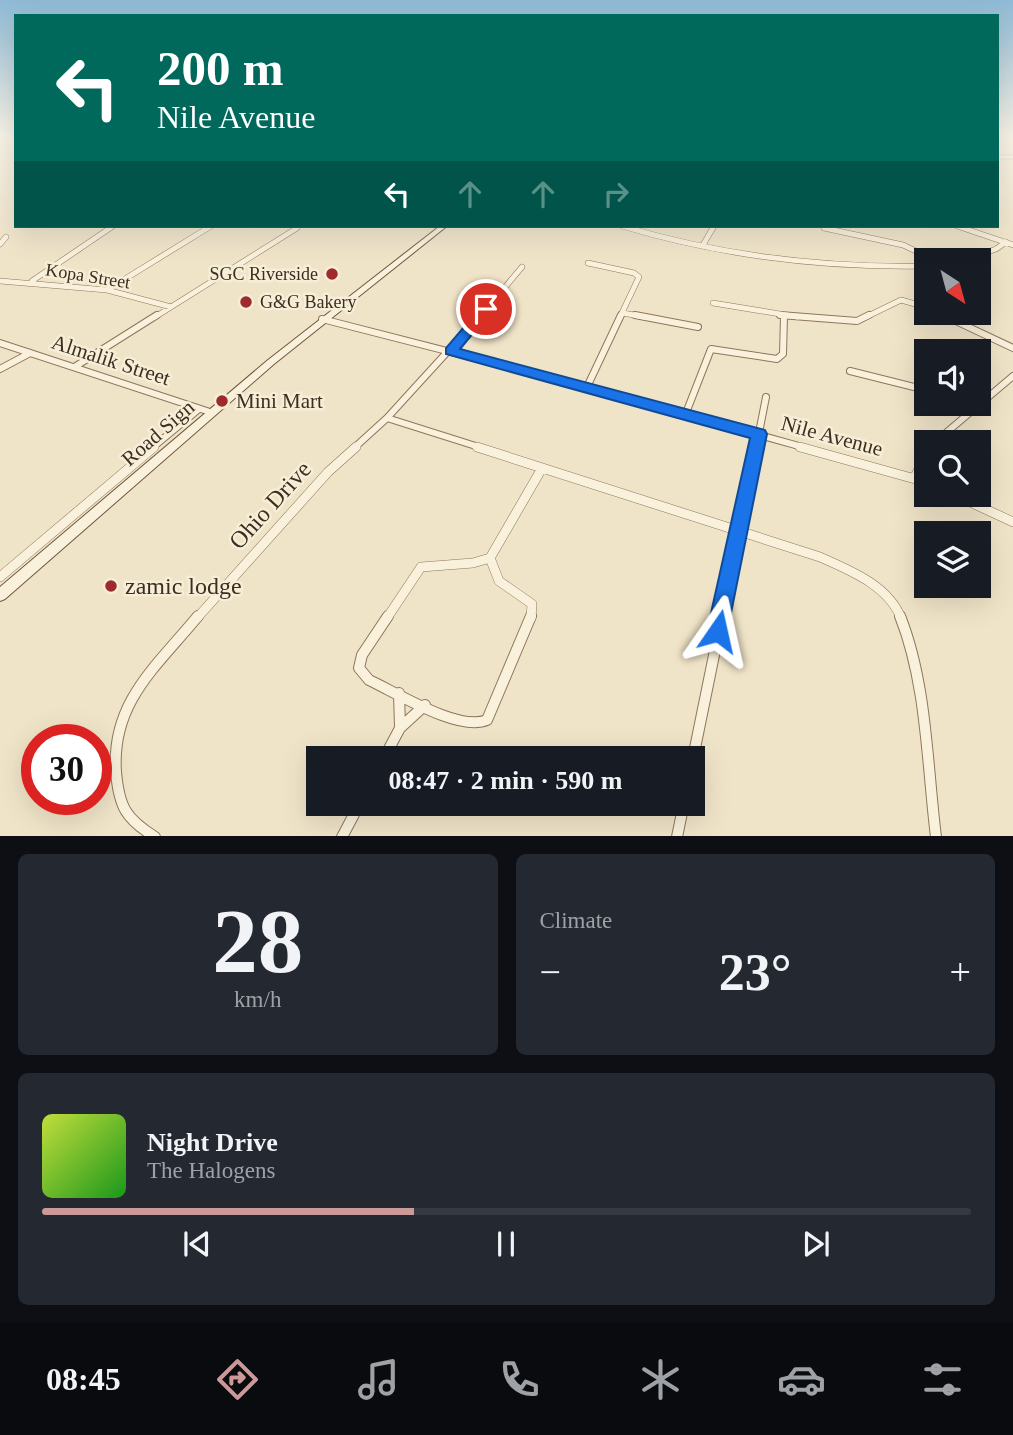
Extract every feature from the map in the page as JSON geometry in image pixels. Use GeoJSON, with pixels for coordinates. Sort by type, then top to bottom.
{"type":"FeatureCollection","features":[{"type":"Feature","properties":{"kind":"main road","name":"Road Sign"},"geometry":{"type":"LineString","coordinates":[[0,595],[210,412],[322,319],[441,228]]}},
{"type":"Feature","properties":{"kind":"street"},"geometry":{"type":"LineString","coordinates":[[32,281],[110,228]]}},
{"type":"Feature","properties":{"kind":"street"},"geometry":{"type":"LineString","coordinates":[[107,290],[208,228]]}},
{"type":"Feature","properties":{"kind":"street"},"geometry":{"type":"LineString","coordinates":[[76,366],[298,228]]}},
{"type":"Feature","properties":{"kind":"street"},"geometry":{"type":"LineString","coordinates":[[631,228],[800,265],[870,268],[914,266]]}},
{"type":"Feature","properties":{"kind":"street"},"geometry":{"type":"LineString","coordinates":[[703,245],[713,228]]}},
{"type":"Feature","properties":{"kind":"street"},"geometry":{"type":"LineString","coordinates":[[824,228],[903,245],[914,250]]}},
{"type":"Feature","properties":{"kind":"street"},"geometry":{"type":"LineString","coordinates":[[963,228],[1013,245]]}},
{"type":"Feature","properties":{"kind":"street"},"geometry":{"type":"LineString","coordinates":[[0,244],[6,237]]}},
{"type":"Feature","properties":{"kind":"street"},"geometry":{"type":"LineString","coordinates":[[991,251],[1006,242]]}},
{"type":"Feature","properties":{"kind":"street"},"geometry":{"type":"LineString","coordinates":[[587,387],[638,274],[588,263]]}},
{"type":"Feature","properties":{"kind":"street","name":"Ohio Drive"},"geometry":{"type":"LineString","coordinates":[[155,836],[131,821],[118,793],[115,754],[119,724],[135,692],[205,608],[328,472],[387,418],[451,351],[522,267]]}},
{"type":"Feature","properties":{"kind":"street","name":"Kopa Street"},"geometry":{"type":"LineString","coordinates":[[0,281],[32,281],[107,290],[171,307]]}},
{"type":"Feature","properties":{"kind":"street"},"geometry":{"type":"LineString","coordinates":[[713,303],[784,316],[857,321],[905,299],[914,302]]}},
{"type":"Feature","properties":{"kind":"street"},"geometry":{"type":"LineString","coordinates":[[622,313],[698,327]]}},
{"type":"Feature","properties":{"kind":"street"},"geometry":{"type":"LineString","coordinates":[[686,413],[711,349],[777,359],[783,354],[784,316]]}},
{"type":"Feature","properties":{"kind":"street","name":"Nile Avenue"},"geometry":{"type":"LineString","coordinates":[[322,319],[686,413],[914,477]]}},
{"type":"Feature","properties":{"kind":"street"},"geometry":{"type":"LineString","coordinates":[[966,326],[1013,348]]}},
{"type":"Feature","properties":{"kind":"street","name":"Almalik Street"},"geometry":{"type":"LineString","coordinates":[[0,342],[210,412]]}},
{"type":"Feature","properties":{"kind":"street"},"geometry":{"type":"LineString","coordinates":[[0,369],[30,353]]}},
{"type":"Feature","properties":{"kind":"street"},"geometry":{"type":"LineString","coordinates":[[850,371],[914,387]]}},
{"type":"Feature","properties":{"kind":"street"},"geometry":{"type":"LineString","coordinates":[[991,394],[1013,376]]}},
{"type":"Feature","properties":{"kind":"street"},"geometry":{"type":"LineString","coordinates":[[695,746],[766,397]]}},
{"type":"Feature","properties":{"kind":"street"},"geometry":{"type":"LineString","coordinates":[[0,577],[199,409]]}},
{"type":"Feature","properties":{"kind":"street"},"geometry":{"type":"LineString","coordinates":[[949,430],[965,416]]}},
{"type":"Feature","properties":{"kind":"street"},"geometry":{"type":"LineString","coordinates":[[387,418],[541,470],[820,557],[866,578],[898,610],[908,636],[918,690],[936,836]]}},
{"type":"Feature","properties":{"kind":"street"},"geometry":{"type":"LineString","coordinates":[[490,558],[473,566],[439,564],[421,567],[410,579],[362,655],[359,668],[369,680],[475,725],[487,720],[531,621],[532,604],[498,583],[490,571],[490,558],[541,470]]}},
{"type":"Feature","properties":{"kind":"street"},"geometry":{"type":"LineString","coordinates":[[981,507],[1013,522]]}},
{"type":"Feature","properties":{"kind":"street"},"geometry":{"type":"LineString","coordinates":[[399,693],[400,727]]}},
{"type":"Feature","properties":{"kind":"street"},"geometry":{"type":"LineString","coordinates":[[390,746],[400,727],[425,705]]}},
{"type":"Feature","properties":{"kind":"street"},"geometry":{"type":"LineString","coordinates":[[342,836],[353,816]]}},
{"type":"Feature","properties":{"kind":"street"},"geometry":{"type":"LineString","coordinates":[[677,836],[681,816]]}},
{"type":"Feature","properties":{"kind":"place","name":"SGC Riverside"},"geometry":{"type":"Point","coordinates":[332,274]}},
{"type":"Feature","properties":{"kind":"place","name":"G&G Bakery"},"geometry":{"type":"Point","coordinates":[246,302]}},
{"type":"Feature","properties":{"kind":"place","name":"Mini Mart"},"geometry":{"type":"Point","coordinates":[222,401]}},
{"type":"Feature","properties":{"kind":"place","name":"zamic lodge"},"geometry":{"type":"Point","coordinates":[111,586]}},
{"type":"Feature","properties":{"kind":"route"},"geometry":{"type":"LineString","coordinates":[[486,309],[451,351],[759,434],[718,631]]}}]}
